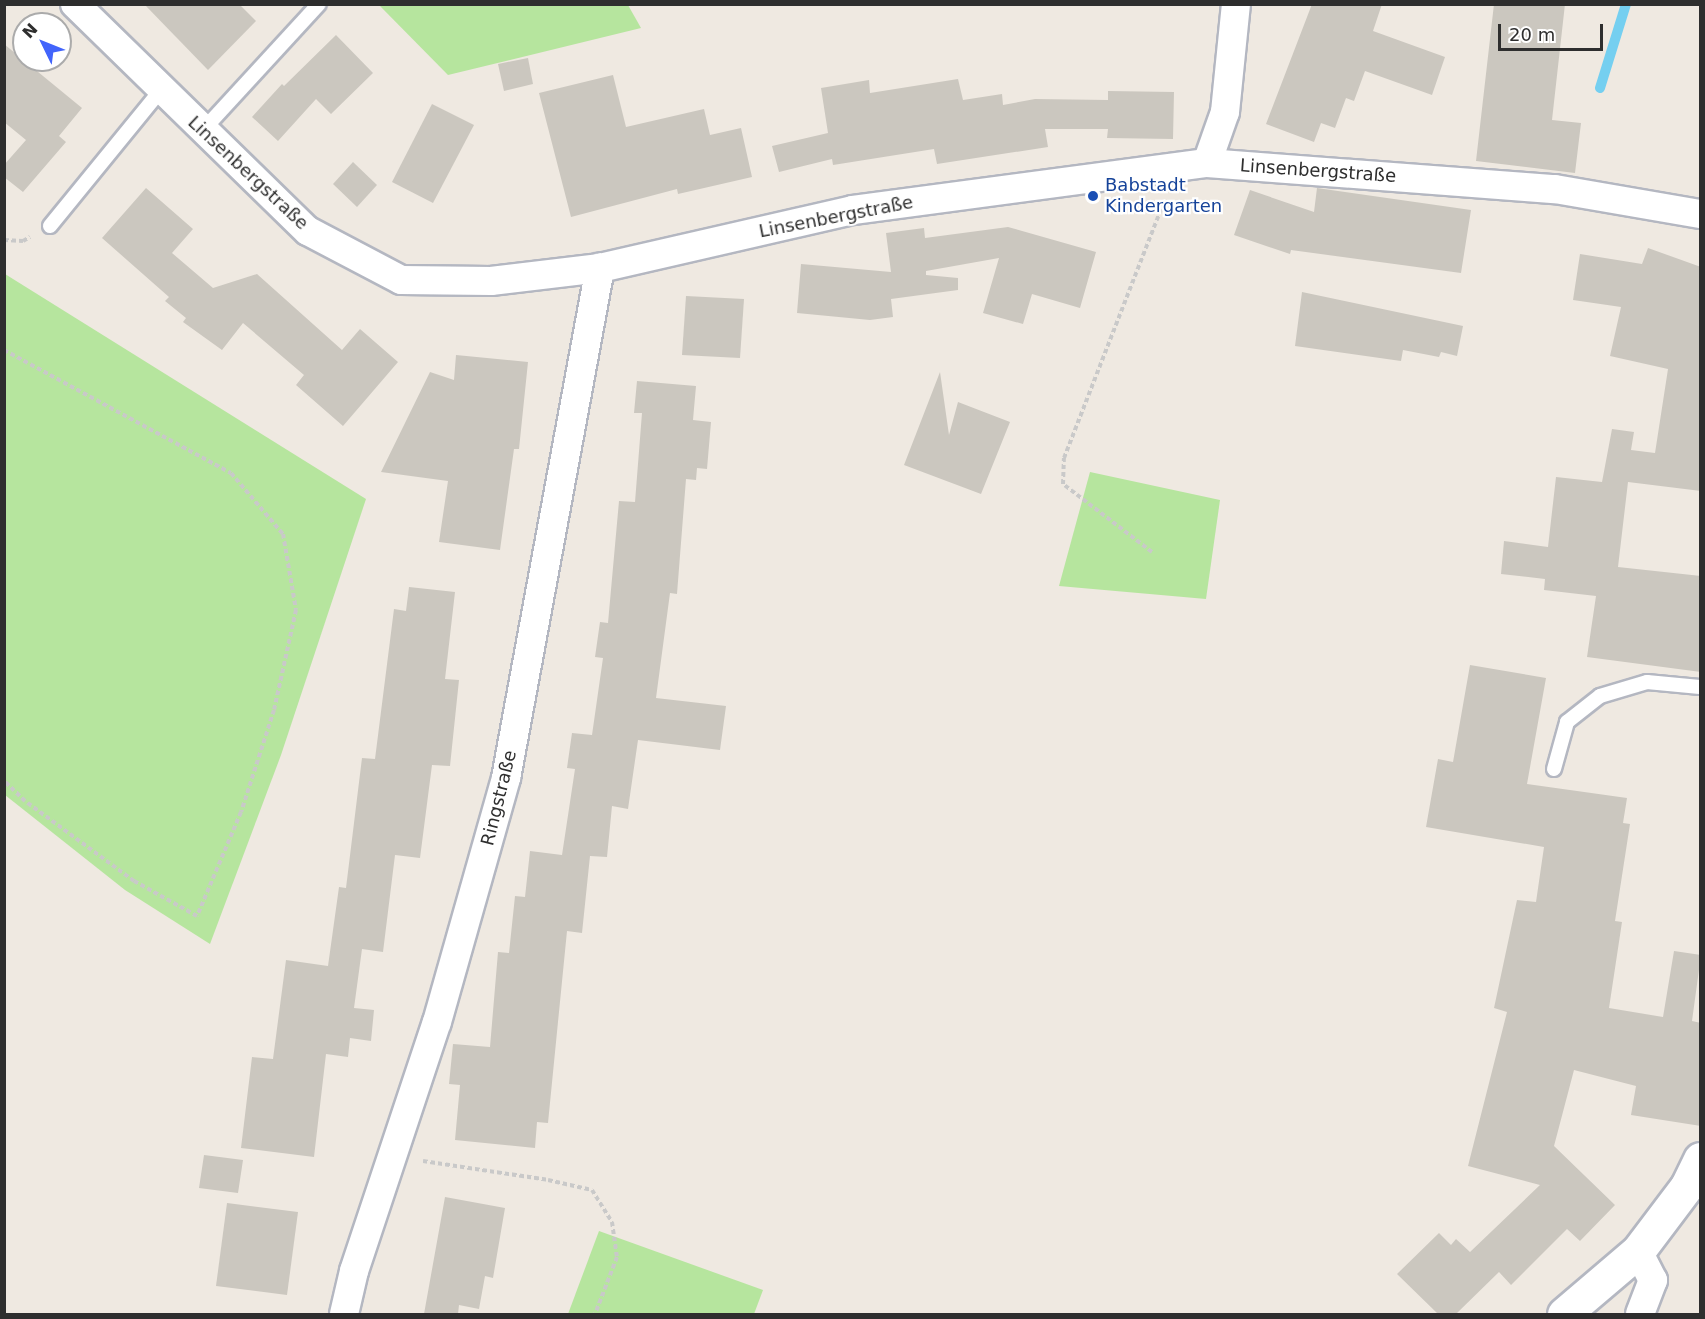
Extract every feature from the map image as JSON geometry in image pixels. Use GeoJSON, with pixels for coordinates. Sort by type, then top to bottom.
{"type":"FeatureCollection","features":[{"type":"Feature","properties":{"kind":"street","name":"Linsenbergstraße"},"geometry":{"type":"LineString","coordinates":[[75,4],[308,231],[401,280],[491,281],[600,268],[853,210],[1207,162],[1555,189],[1701,214]]}},
{"type":"Feature","properties":{"kind":"street"},"geometry":{"type":"LineString","coordinates":[[1207,162],[1225,112],[1236,4]]}},
{"type":"Feature","properties":{"kind":"street","name":"Ringstraße"},"geometry":{"type":"LineString","coordinates":[[344,1314],[392,1157],[437,1022],[506,778],[600,268]]}},
{"type":"Feature","properties":{"kind":"street"},"geometry":{"type":"LineString","coordinates":[[1564,1314],[1638,1251],[1696,1178]]}},
{"type":"Feature","properties":{"kind":"street"},"geometry":{"type":"LineString","coordinates":[[1638,1251],[1653,1280],[1640,1314]]}},
{"type":"Feature","properties":{"kind":"lane"},"geometry":{"type":"LineString","coordinates":[[203,130],[319,4]]}},
{"type":"Feature","properties":{"kind":"lane"},"geometry":{"type":"LineString","coordinates":[[50,226],[161,90]]}},
{"type":"Feature","properties":{"kind":"lane"},"geometry":{"type":"LineString","coordinates":[[1554,769],[1567,722],[1600,696],[1647,682],[1701,687]]}},
{"type":"Feature","properties":{"kind":"path"},"geometry":{"type":"LineString","coordinates":[[1152,552],[1063,484],[1064,458],[1177,166]]}},
{"type":"Feature","properties":{"kind":"path"},"geometry":{"type":"LineString","coordinates":[[4,350],[231,473],[283,534],[296,610],[274,710],[241,812],[197,916],[134,881],[25,801],[4,781]]}},
{"type":"Feature","properties":{"kind":"path"},"geometry":{"type":"LineString","coordinates":[[392,1157],[548,1180],[591,1190],[612,1222],[617,1257],[595,1314]]}},
{"type":"Feature","properties":{"kind":"green space"},"geometry":{"type":"Polygon","coordinates":[[[379,5],[628,5],[641,28],[448,75],[379,5]]]}},
{"type":"Feature","properties":{"kind":"green space"},"geometry":{"type":"Polygon","coordinates":[[[5,274],[366,499],[281,755],[210,944],[125,890],[5,795],[5,274]]]}},
{"type":"Feature","properties":{"kind":"green space"},"geometry":{"type":"Polygon","coordinates":[[[1090,472],[1220,500],[1206,599],[1059,586],[1090,472]]]}},
{"type":"Feature","properties":{"kind":"green space"},"geometry":{"type":"Polygon","coordinates":[[[599,1231],[763,1290],[754,1314],[568,1314],[599,1231]]]}},
{"type":"Feature","properties":{"kind":"building"},"geometry":{"type":"Polygon","coordinates":[[[144,4],[239,4],[256,21],[208,70],[144,4]]]}},
{"type":"Feature","properties":{"kind":"building"},"geometry":{"type":"Polygon","coordinates":[[[1312,4],[1382,4],[1373,31],[1445,57],[1432,95],[1365,71],[1354,101],[1346,98],[1335,128],[1321,123],[1314,142],[1266,124],[1312,4]]]}},
{"type":"Feature","properties":{"kind":"building"},"geometry":{"type":"Polygon","coordinates":[[[1494,4],[1565,4],[1552,120],[1581,123],[1575,173],[1476,161],[1494,4]]]}},
{"type":"Feature","properties":{"kind":"building"},"geometry":{"type":"Polygon","coordinates":[[[336,35],[373,73],[331,114],[316,99],[278,141],[252,117],[282,84],[284,86],[336,35]]]}},
{"type":"Feature","properties":{"kind":"building"},"geometry":{"type":"Polygon","coordinates":[[[4,44],[12,51],[12,72],[38,72],[82,108],[59,136],[66,142],[23,192],[4,177],[4,165],[26,140],[4,122],[4,44]]]}},
{"type":"Feature","properties":{"kind":"building"},"geometry":{"type":"Polygon","coordinates":[[[528,58],[533,84],[504,91],[498,64],[528,58]]]}},
{"type":"Feature","properties":{"kind":"building"},"geometry":{"type":"Polygon","coordinates":[[[613,75],[626,127],[704,109],[710,135],[741,128],[752,177],[678,194],[677,189],[571,217],[539,93],[613,75]]]}},
{"type":"Feature","properties":{"kind":"building"},"geometry":{"type":"Polygon","coordinates":[[[958,79],[963,100],[1002,94],[1003,105],[1035,99],[1108,100],[1108,91],[1174,92],[1173,139],[1107,138],[1108,129],[1045,129],[1048,147],[937,164],[934,149],[833,165],[832,159],[779,172],[772,146],[828,133],[821,88],[869,80],[870,93],[958,79]]]}},
{"type":"Feature","properties":{"kind":"building"},"geometry":{"type":"Polygon","coordinates":[[[432,104],[474,125],[433,203],[392,182],[432,104]]]}},
{"type":"Feature","properties":{"kind":"building"},"geometry":{"type":"Polygon","coordinates":[[[353,162],[377,185],[357,207],[333,184],[353,162]]]}},
{"type":"Feature","properties":{"kind":"building"},"geometry":{"type":"Polygon","coordinates":[[[146,188],[193,229],[172,253],[213,288],[257,274],[342,350],[360,329],[398,362],[343,426],[296,385],[304,375],[243,323],[222,350],[183,322],[186,318],[165,301],[169,297],[102,238],[146,188]]]}},
{"type":"Feature","properties":{"kind":"building"},"geometry":{"type":"Polygon","coordinates":[[[1317,188],[1471,210],[1461,273],[1291,250],[1290,254],[1234,235],[1250,190],[1314,212],[1317,188]]]}},
{"type":"Feature","properties":{"kind":"building"},"geometry":{"type":"Polygon","coordinates":[[[1008,227],[1096,252],[1080,308],[1032,294],[1023,324],[983,313],[999,258],[926,271],[926,275],[958,278],[958,290],[891,299],[893,317],[870,320],[797,313],[801,264],[891,272],[886,233],[924,228],[925,238],[1008,227]]]}},
{"type":"Feature","properties":{"kind":"building"},"geometry":{"type":"Polygon","coordinates":[[[1648,248],[1701,267],[1701,491],[1628,482],[1618,567],[1701,576],[1701,672],[1587,657],[1596,596],[1544,590],[1545,579],[1501,574],[1504,541],[1548,547],[1556,477],[1602,482],[1612,429],[1634,432],[1631,450],[1655,453],[1668,369],[1610,356],[1621,307],[1573,300],[1580,254],[1642,264],[1648,248]]]}},
{"type":"Feature","properties":{"kind":"building"},"geometry":{"type":"Polygon","coordinates":[[[1302,292],[1463,326],[1457,356],[1441,352],[1439,357],[1403,350],[1401,361],[1295,346],[1302,292]]]}},
{"type":"Feature","properties":{"kind":"building"},"geometry":{"type":"Polygon","coordinates":[[[686,296],[744,299],[740,358],[682,355],[686,296]]]}},
{"type":"Feature","properties":{"kind":"building"},"geometry":{"type":"Polygon","coordinates":[[[456,355],[528,362],[519,449],[514,449],[500,550],[439,542],[448,481],[381,472],[430,372],[454,380],[456,355]]]}},
{"type":"Feature","properties":{"kind":"building"},"geometry":{"type":"Polygon","coordinates":[[[940,372],[949,435],[958,402],[1010,422],[981,494],[904,465],[940,372]]]}},
{"type":"Feature","properties":{"kind":"building"},"geometry":{"type":"Polygon","coordinates":[[[637,381],[696,386],[693,420],[711,422],[707,469],[697,468],[696,480],[686,479],[677,594],[670,593],[656,698],[726,706],[720,750],[638,740],[628,809],[612,806],[607,857],[590,856],[582,933],[567,931],[548,1123],[537,1122],[535,1148],[455,1140],[460,1085],[449,1084],[453,1044],[490,1047],[498,952],[509,953],[515,896],[525,897],[530,851],[562,855],[575,769],[567,768],[572,733],[592,735],[603,658],[595,657],[600,622],[608,623],[619,501],[635,502],[642,413],[634,413],[637,381]]]}},
{"type":"Feature","properties":{"kind":"building"},"geometry":{"type":"Polygon","coordinates":[[[409,587],[455,592],[445,679],[459,680],[450,766],[432,765],[420,858],[395,855],[383,952],[362,949],[354,1008],[374,1010],[371,1041],[350,1038],[348,1057],[326,1054],[314,1157],[241,1148],[252,1057],[273,1059],[286,960],[328,966],[339,887],[346,888],[362,758],[375,759],[394,609],[406,611],[409,587]]]}},
{"type":"Feature","properties":{"kind":"building"},"geometry":{"type":"Polygon","coordinates":[[[1470,665],[1546,678],[1527,784],[1627,798],[1623,823],[1630,824],[1615,921],[1622,922],[1609,1008],[1663,1017],[1674,951],[1701,955],[1692,1021],[1701,1023],[1701,1126],[1631,1115],[1636,1086],[1574,1070],[1554,1146],[1615,1205],[1580,1241],[1567,1229],[1511,1285],[1499,1272],[1456,1314],[1438,1314],[1397,1274],[1439,1233],[1451,1245],[1456,1239],[1470,1252],[1540,1185],[1468,1166],[1507,1012],[1494,1008],[1517,900],[1536,902],[1544,847],[1426,827],[1438,759],[1453,762],[1470,665]]]}},
{"type":"Feature","properties":{"kind":"building"},"geometry":{"type":"Polygon","coordinates":[[[204,1155],[243,1160],[238,1193],[199,1188],[204,1155]]]}},
{"type":"Feature","properties":{"kind":"building"},"geometry":{"type":"Polygon","coordinates":[[[445,1197],[505,1208],[493,1278],[485,1276],[479,1309],[459,1305],[458,1314],[424,1314],[445,1197]]]}},
{"type":"Feature","properties":{"kind":"building"},"geometry":{"type":"Polygon","coordinates":[[[227,1203],[298,1212],[287,1295],[216,1286],[227,1203]]]}},
{"type":"Feature","properties":{"kind":"waterway"},"geometry":{"type":"LineString","coordinates":[[1600,88],[1626,4]]}},
{"type":"Feature","properties":{"kind":"place","name":"Babstadt Kindergarten"},"geometry":{"type":"Point","coordinates":[1093,196]}}]}
